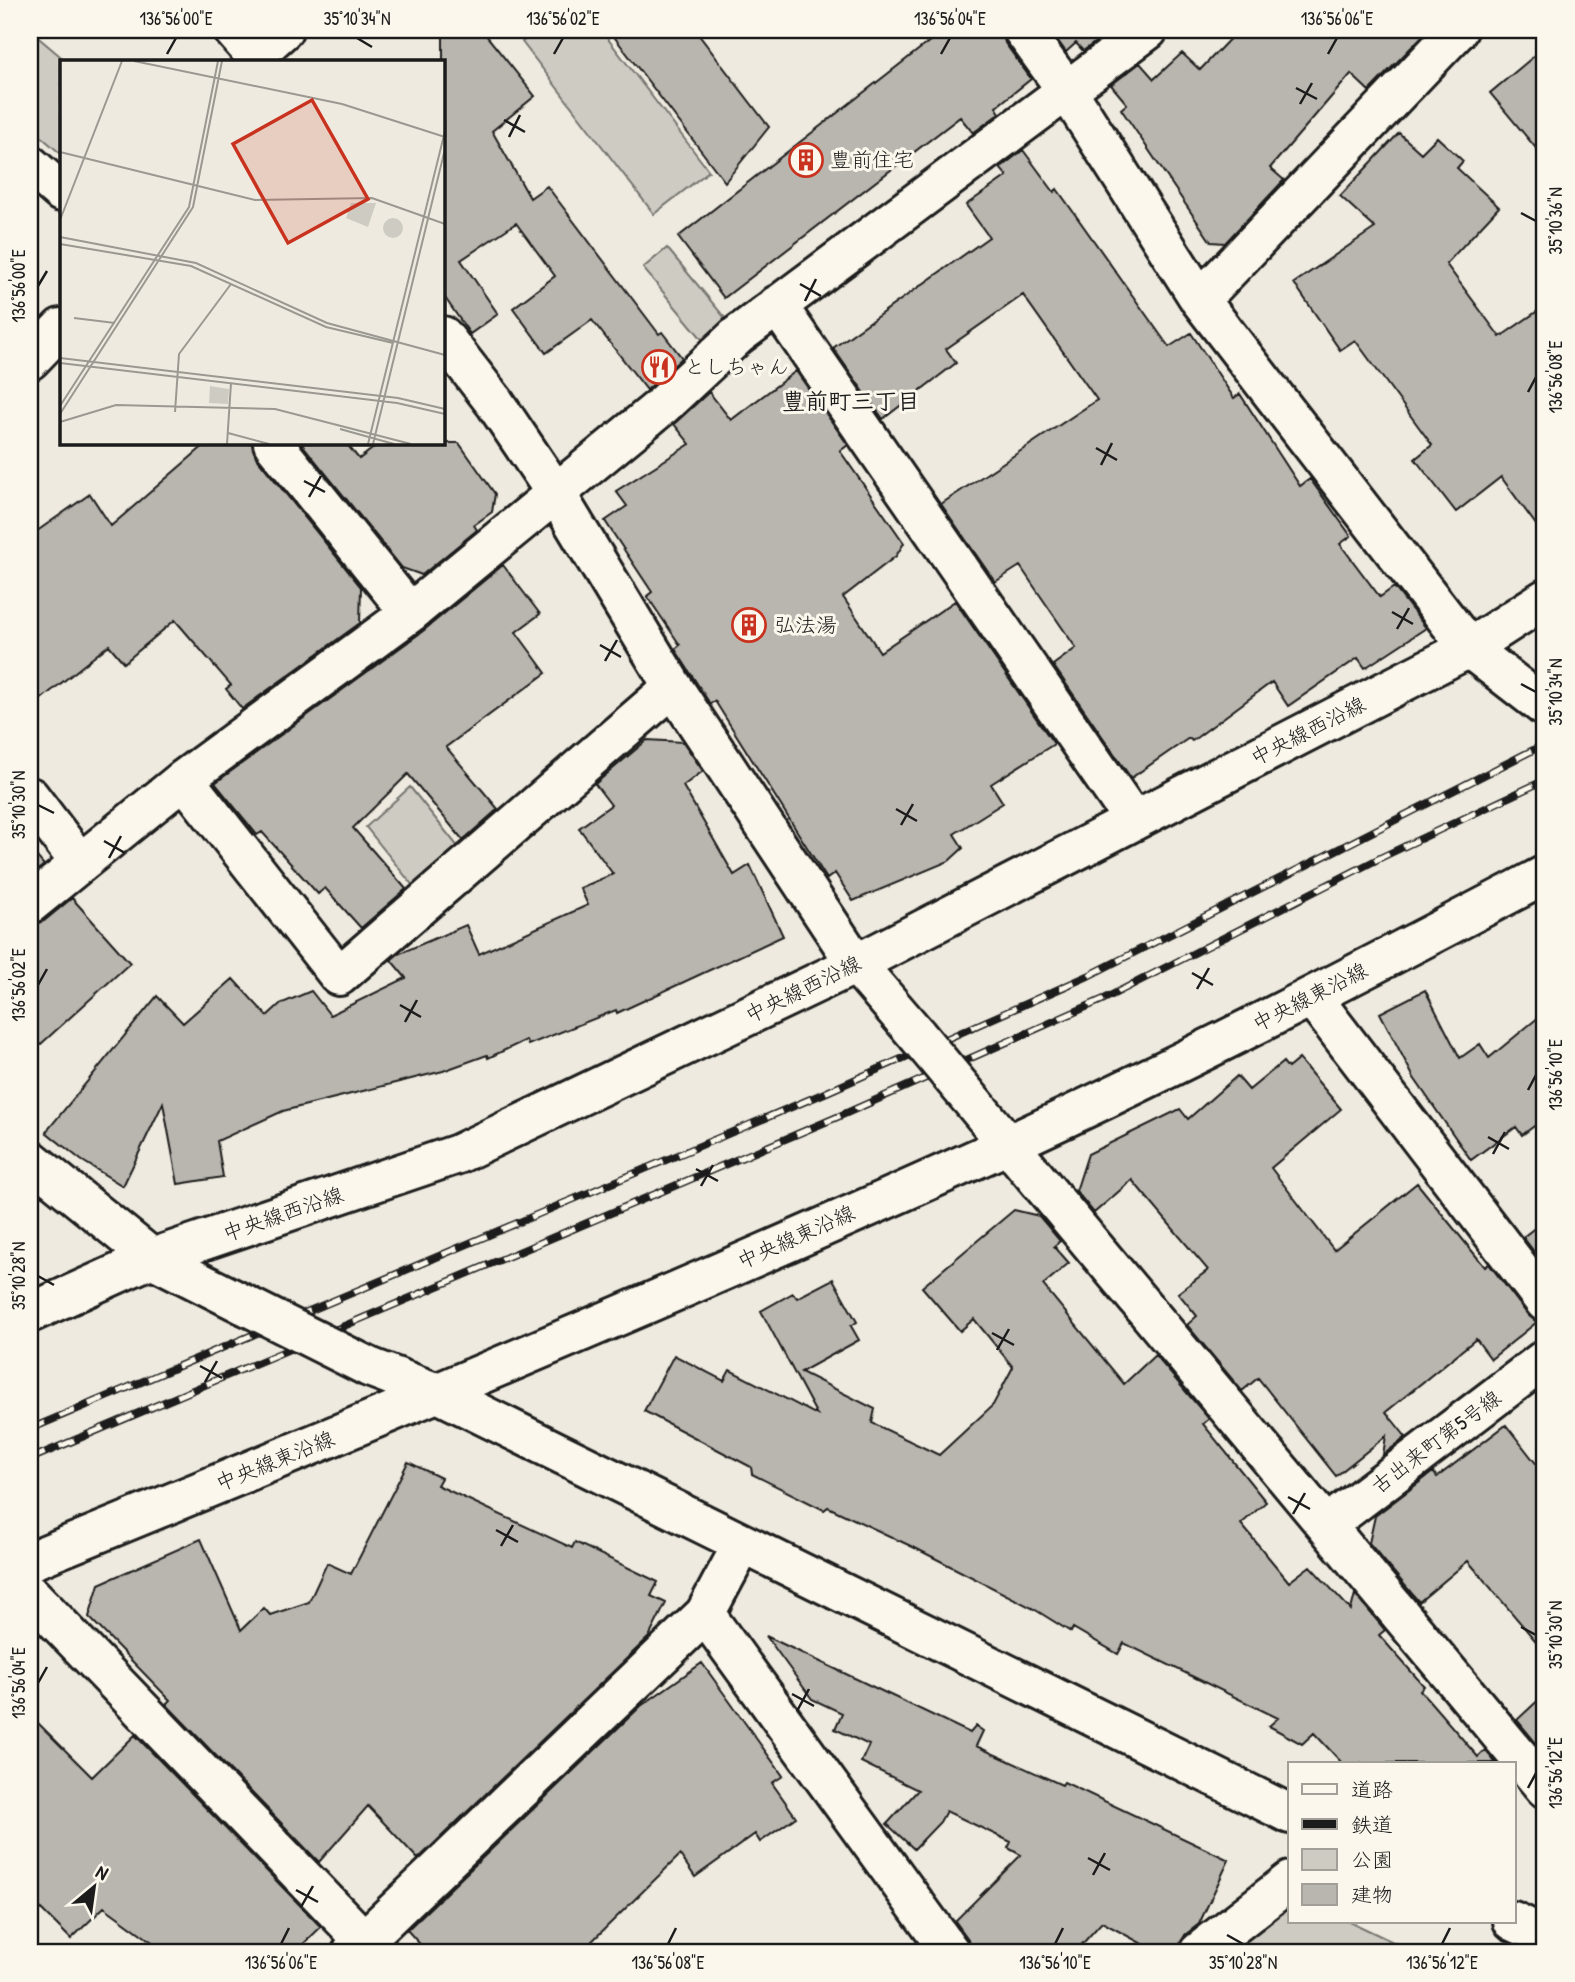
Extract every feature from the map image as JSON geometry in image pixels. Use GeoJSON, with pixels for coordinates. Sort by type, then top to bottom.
{"type":"FeatureCollection","features":[{"type":"Feature","properties":{"kind":"street"},"geometry":{"type":"LineString","coordinates":[[1023,30],[1068,92],[1200,300],[1469,648],[1545,707]]}},
{"type":"Feature","properties":{"kind":"street"},"geometry":{"type":"LineString","coordinates":[[30,904],[184,779],[410,613],[662,406],[712,357],[777,305],[1068,92],[1148,30]]}},
{"type":"Feature","properties":{"kind":"street"},"geometry":{"type":"LineString","coordinates":[[1200,300],[1458,30]]}},
{"type":"Feature","properties":{"kind":"street"},"geometry":{"type":"LineString","coordinates":[[30,165],[60,191]]}},
{"type":"Feature","properties":{"kind":"street"},"geometry":{"type":"LineString","coordinates":[[777,305],[1134,821]]}},
{"type":"Feature","properties":{"kind":"street"},"geometry":{"type":"LineString","coordinates":[[30,360],[60,329]]}},
{"type":"Feature","properties":{"kind":"street"},"geometry":{"type":"LineString","coordinates":[[444,337],[495,403],[555,492],[673,687],[856,964],[1542,1777]]}},
{"type":"Feature","properties":{"kind":"street"},"geometry":{"type":"LineString","coordinates":[[274,444],[410,613]]}},
{"type":"Feature","properties":{"kind":"street","name":"中央線西沿線"},"geometry":{"type":"LineString","coordinates":[[30,1313],[152,1258],[458,1154],[856,964],[1469,648],[1545,599]]}},
{"type":"Feature","properties":{"kind":"street"},"geometry":{"type":"LineString","coordinates":[[184,779],[340,976],[673,687]]}},
{"type":"Feature","properties":{"kind":"street"},"geometry":{"type":"LineString","coordinates":[[30,797],[80,863]]}},
{"type":"Feature","properties":{"kind":"street","name":"中央線東沿線"},"geometry":{"type":"LineString","coordinates":[[30,1561],[440,1394],[1009,1143],[1312,997],[1545,875]]}},
{"type":"Feature","properties":{"kind":"street"},"geometry":{"type":"LineString","coordinates":[[1312,997],[1545,1302]]}},
{"type":"Feature","properties":{"kind":"street"},"geometry":{"type":"LineString","coordinates":[[30,1159],[152,1258],[369,1367],[440,1394],[1288,1813]]}},
{"type":"Feature","properties":{"kind":"street","name":"古出来町第5号線"},"geometry":{"type":"LineString","coordinates":[[1328,1524],[1545,1359]]}},
{"type":"Feature","properties":{"kind":"street"},"geometry":{"type":"LineString","coordinates":[[30,1594],[364,1948],[705,1614],[741,1545]]}},
{"type":"Feature","properties":{"kind":"street"},"geometry":{"type":"LineString","coordinates":[[705,1614],[950,1952]]}},
{"type":"Feature","properties":{"kind":"street"},"geometry":{"type":"LineString","coordinates":[[1199,1952],[1288,1883]]}},
{"type":"Feature","properties":{"kind":"street"},"geometry":{"type":"LineString","coordinates":[[1516,1922],[1545,1936]]}},
{"type":"Feature","properties":{"kind":"green space"},"geometry":{"type":"Polygon","coordinates":[[[537,30],[601,30],[709,171],[654,214],[522,42],[537,30]]]}},
{"type":"Feature","properties":{"kind":"green space"},"geometry":{"type":"Polygon","coordinates":[[[34,34],[65,60],[60,60],[60,153],[30,127],[30,39],[34,34]]]}},
{"type":"Feature","properties":{"kind":"green space"},"geometry":{"type":"Polygon","coordinates":[[[667,248],[735,330],[711,350],[643,268],[667,248]]]}},
{"type":"Feature","properties":{"kind":"green space"},"geometry":{"type":"Polygon","coordinates":[[[410,787],[467,858],[422,897],[366,827],[410,787]]]}},
{"type":"Feature","properties":{"kind":"green space"},"geometry":{"type":"Polygon","coordinates":[[[1288,1908],[1288,1923],[1353,1923],[1414,1952],[1233,1952],[1288,1908]]]}},
{"type":"Feature","properties":{"kind":"building"},"geometry":{"type":"Polygon","coordinates":[[[443,30],[482,30],[535,96],[492,131],[530,198],[547,186],[659,334],[662,332],[682,358],[647,390],[592,320],[546,353],[513,308],[555,276],[516,223],[461,260],[498,314],[470,334],[444,296],[443,30]]]}},
{"type":"Feature","properties":{"kind":"building"},"geometry":{"type":"Polygon","coordinates":[[[609,30],[695,30],[769,127],[725,182],[609,30]]]}},
{"type":"Feature","properties":{"kind":"building"},"geometry":{"type":"Polygon","coordinates":[[[944,30],[1002,30],[1005,43],[1031,79],[996,107],[1000,113],[973,133],[960,117],[724,298],[678,237],[944,30]]]}},
{"type":"Feature","properties":{"kind":"building"},"geometry":{"type":"Polygon","coordinates":[[[1050,30],[1112,30],[1083,51],[1076,43],[1066,52],[1050,30]]]}},
{"type":"Feature","properties":{"kind":"building"},"geometry":{"type":"Polygon","coordinates":[[[1238,30],[1428,30],[1369,91],[1351,74],[1270,168],[1284,180],[1225,243],[1211,242],[1121,109],[1127,104],[1111,85],[1140,63],[1154,79],[1182,53],[1200,70],[1238,30]]]}},
{"type":"Feature","properties":{"kind":"building"},"geometry":{"type":"Polygon","coordinates":[[[1545,47],[1545,159],[1490,93],[1545,47]]]}},
{"type":"Feature","properties":{"kind":"building"},"geometry":{"type":"Polygon","coordinates":[[[1399,133],[1421,153],[1437,137],[1463,161],[1457,168],[1499,207],[1446,264],[1500,337],[1545,306],[1545,537],[1501,477],[1456,512],[1415,459],[1432,445],[1355,340],[1340,350],[1294,283],[1375,228],[1340,196],[1399,133]]]}},
{"type":"Feature","properties":{"kind":"building"},"geometry":{"type":"Polygon","coordinates":[[[1023,150],[1054,192],[1057,189],[1169,347],[1191,333],[1234,398],[1240,394],[1300,486],[1310,479],[1351,536],[1340,544],[1380,597],[1394,587],[1426,628],[1365,668],[1358,658],[1288,706],[1272,682],[1192,741],[1189,738],[1131,778],[1053,665],[1076,648],[1020,566],[995,582],[941,504],[1097,400],[1023,295],[946,349],[956,363],[883,419],[833,348],[989,237],[966,205],[1007,176],[1000,168],[1023,150]]]}},
{"type":"Feature","properties":{"kind":"building"},"geometry":{"type":"Polygon","coordinates":[[[796,371],[848,445],[840,451],[904,543],[896,556],[843,597],[880,652],[955,601],[1054,744],[991,784],[1003,803],[954,834],[963,848],[949,861],[853,901],[835,873],[827,879],[715,701],[710,704],[675,649],[680,645],[647,596],[652,592],[605,521],[627,506],[616,491],[690,444],[674,424],[709,392],[731,420],[796,371]]]}},
{"type":"Feature","properties":{"kind":"building"},"geometry":{"type":"Polygon","coordinates":[[[459,443],[495,494],[492,512],[474,525],[477,530],[422,575],[402,568],[302,444],[347,444],[359,459],[379,444],[459,443]]]}},
{"type":"Feature","properties":{"kind":"building"},"geometry":{"type":"Polygon","coordinates":[[[206,444],[252,444],[256,457],[361,587],[360,623],[242,709],[226,689],[231,685],[175,620],[124,663],[109,645],[30,708],[30,536],[90,494],[111,526],[206,444]]]}},
{"type":"Feature","properties":{"kind":"building"},"geometry":{"type":"Polygon","coordinates":[[[503,565],[540,614],[516,632],[546,673],[446,747],[498,809],[463,840],[408,774],[353,828],[406,889],[361,928],[325,888],[318,894],[262,832],[257,835],[215,783],[423,631],[503,565]]]}},
{"type":"Feature","properties":{"kind":"building"},"geometry":{"type":"Polygon","coordinates":[[[647,740],[683,742],[703,771],[683,786],[734,875],[750,865],[783,936],[617,1013],[616,1010],[528,1045],[526,1040],[488,1058],[487,1055],[443,1071],[283,1111],[217,1141],[223,1177],[178,1184],[163,1103],[123,1186],[81,1160],[46,1132],[157,996],[183,1023],[233,979],[267,1016],[280,1004],[311,991],[330,1015],[406,978],[391,960],[398,954],[466,925],[479,954],[588,905],[580,888],[613,874],[579,828],[611,805],[595,784],[647,740]]]}},
{"type":"Feature","properties":{"kind":"building"},"geometry":{"type":"Polygon","coordinates":[[[30,849],[44,865],[30,876],[30,849]]]}},
{"type":"Feature","properties":{"kind":"building"},"geometry":{"type":"Polygon","coordinates":[[[72,898],[130,963],[30,1054],[30,925],[44,921],[72,898]]]}},
{"type":"Feature","properties":{"kind":"building"},"geometry":{"type":"Polygon","coordinates":[[[1425,990],[1460,1058],[1480,1044],[1489,1058],[1545,1012],[1545,1118],[1522,1135],[1516,1127],[1471,1160],[1414,1078],[1380,1013],[1425,990]]]}},
{"type":"Feature","properties":{"kind":"building"},"geometry":{"type":"Polygon","coordinates":[[[1299,1059],[1341,1109],[1271,1168],[1334,1250],[1417,1183],[1485,1267],[1489,1264],[1528,1315],[1537,1322],[1491,1359],[1476,1339],[1386,1412],[1406,1437],[1383,1455],[1386,1436],[1336,1476],[1258,1378],[1242,1391],[1187,1325],[1197,1316],[1178,1293],[1208,1270],[1132,1180],[1094,1213],[1076,1191],[1088,1154],[1180,1109],[1188,1119],[1237,1076],[1249,1090],[1283,1062],[1288,1068],[1299,1059]]]}},
{"type":"Feature","properties":{"kind":"building"},"geometry":{"type":"Polygon","coordinates":[[[1014,1210],[1039,1216],[1060,1241],[1054,1246],[1069,1263],[1043,1285],[1124,1384],[1155,1355],[1209,1419],[1203,1424],[1266,1502],[1241,1524],[1289,1582],[1310,1566],[1351,1610],[1355,1594],[1385,1630],[1379,1635],[1424,1686],[1420,1690],[1478,1757],[1485,1750],[1495,1762],[1341,1762],[1314,1733],[1302,1744],[1269,1726],[1278,1718],[1124,1643],[1118,1654],[1073,1628],[1071,1632],[1034,1609],[917,1549],[828,1507],[824,1510],[752,1474],[751,1467],[644,1411],[674,1355],[724,1381],[730,1370],[817,1415],[761,1311],[793,1293],[797,1298],[833,1279],[857,1322],[851,1326],[859,1340],[801,1372],[875,1409],[872,1423],[939,1455],[993,1405],[1013,1367],[974,1319],[960,1331],[922,1287],[1014,1210]]]}},
{"type":"Feature","properties":{"kind":"building"},"geometry":{"type":"Polygon","coordinates":[[[1545,1220],[1545,1266],[1523,1237],[1545,1220]]]}},
{"type":"Feature","properties":{"kind":"building"},"geometry":{"type":"Polygon","coordinates":[[[1506,1425],[1545,1475],[1545,1652],[1468,1561],[1419,1602],[1369,1543],[1375,1516],[1433,1472],[1437,1477],[1506,1425]]]}},
{"type":"Feature","properties":{"kind":"building"},"geometry":{"type":"Polygon","coordinates":[[[408,1462],[441,1478],[437,1485],[572,1548],[575,1542],[658,1582],[651,1596],[666,1603],[649,1637],[418,1859],[368,1806],[319,1862],[166,1704],[170,1700],[89,1617],[99,1584],[201,1539],[241,1630],[264,1608],[270,1615],[309,1602],[327,1563],[351,1574],[408,1462]]]}},
{"type":"Feature","properties":{"kind":"building"},"geometry":{"type":"Polygon","coordinates":[[[766,1636],[970,1733],[976,1726],[983,1731],[976,1746],[1062,1785],[1064,1782],[1229,1860],[1199,1924],[1185,1935],[1177,1952],[1157,1952],[1102,1922],[1075,1952],[971,1952],[968,1939],[955,1921],[1021,1855],[1008,1848],[1011,1842],[946,1811],[940,1822],[914,1849],[887,1824],[918,1790],[861,1762],[869,1745],[835,1729],[842,1713],[812,1699],[766,1636]]]}},
{"type":"Feature","properties":{"kind":"building"},"geometry":{"type":"Polygon","coordinates":[[[702,1663],[783,1776],[772,1783],[796,1817],[760,1842],[755,1834],[695,1877],[680,1855],[581,1952],[427,1952],[407,1930],[641,1706],[702,1663]]]}},
{"type":"Feature","properties":{"kind":"building"},"geometry":{"type":"Polygon","coordinates":[[[1545,1694],[1545,1754],[1517,1720],[1545,1694]]]}},
{"type":"Feature","properties":{"kind":"building"},"geometry":{"type":"Polygon","coordinates":[[[30,1715],[92,1777],[135,1735],[321,1927],[295,1952],[166,1952],[104,1907],[71,1939],[30,1898],[30,1715]]]}},
{"type":"Feature","properties":{"kind":"railway"},"geometry":{"type":"LineString","coordinates":[[30,1429],[827,1092],[1088,976],[1545,744]]}},
{"type":"Feature","properties":{"kind":"railway"},"geometry":{"type":"LineString","coordinates":[[30,1459],[842,1115],[1104,999],[1382,857],[1545,780]]}},
{"type":"Feature","properties":{"kind":"place","name":"豊前住宅"},"geometry":{"type":"Point","coordinates":[806,160]}},
{"type":"Feature","properties":{"kind":"place","name":"としちゃん"},"geometry":{"type":"Point","coordinates":[659,367]}},
{"type":"Feature","properties":{"kind":"place","name":"弘法湯"},"geometry":{"type":"Point","coordinates":[749,625]}},
{"type":"Feature","properties":{"kind":"district","name":"豊前町三丁目"},"geometry":{"type":"Point","coordinates":[851,401]}}]}
